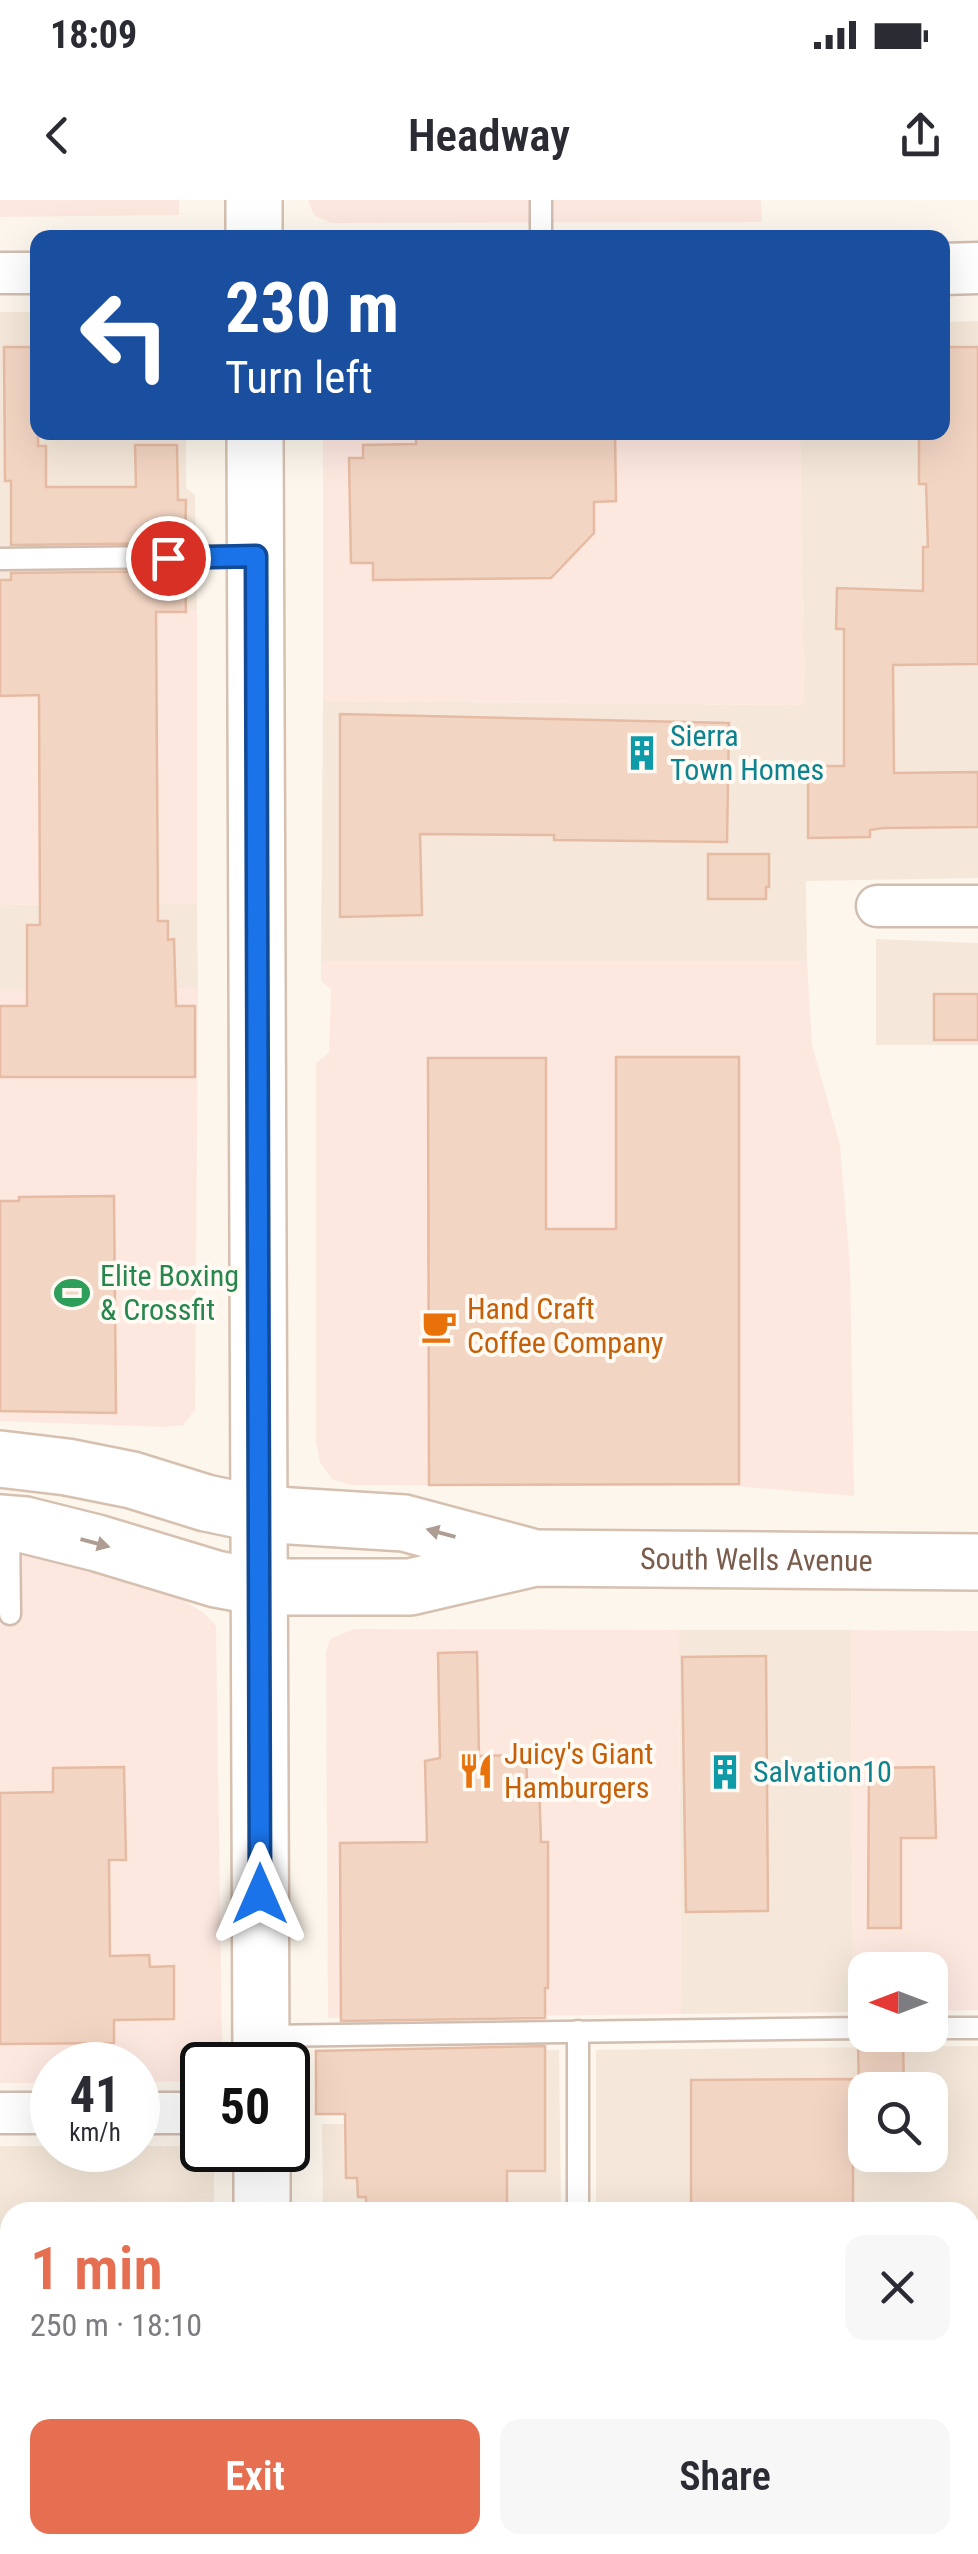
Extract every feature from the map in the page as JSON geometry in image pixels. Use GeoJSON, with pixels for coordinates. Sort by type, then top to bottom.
{"type":"FeatureCollection","features":[{"type":"Feature","properties":{"kind":"main road"},"geometry":{"type":"LineString","coordinates":[[254,200],[254,230]]}},
{"type":"Feature","properties":{"kind":"main road"},"geometry":{"type":"LineString","coordinates":[[255,440],[261,2042]]}},
{"type":"Feature","properties":{"kind":"main road","name":"South Wells Avenue"},"geometry":{"type":"LineString","coordinates":[[0,1459],[116,1477],[259,1514],[404,1523],[536,1558]]}},
{"type":"Feature","properties":{"kind":"main road","name":"South Wells Avenue"},"geometry":{"type":"LineString","coordinates":[[4,1523],[97,1542],[216,1579],[259,1586],[410,1586],[536,1558],[978,1562]]}},
{"type":"Feature","properties":{"kind":"main road"},"geometry":{"type":"LineString","coordinates":[[262,2172],[262,2202]]}},
{"type":"Feature","properties":{"kind":"street"},"geometry":{"type":"LineString","coordinates":[[950,268],[978,268]]}},
{"type":"Feature","properties":{"kind":"street"},"geometry":{"type":"LineString","coordinates":[[0,273],[30,273]]}},
{"type":"Feature","properties":{"kind":"street"},"geometry":{"type":"LineString","coordinates":[[877,906],[978,906]]}},
{"type":"Feature","properties":{"kind":"street"},"geometry":{"type":"LineString","coordinates":[[0,2113],[30,2113]]}},
{"type":"Feature","properties":{"kind":"lane"},"geometry":{"type":"LineString","coordinates":[[541,200],[541,230]]}},
{"type":"Feature","properties":{"kind":"lane"},"geometry":{"type":"LineString","coordinates":[[0,558],[256,556]]}},
{"type":"Feature","properties":{"kind":"lane"},"geometry":{"type":"LineString","coordinates":[[4,1523],[10,1614]]}},
{"type":"Feature","properties":{"kind":"lane"},"geometry":{"type":"LineString","coordinates":[[310,2047],[578,2031],[848,2028]]}},
{"type":"Feature","properties":{"kind":"lane"},"geometry":{"type":"LineString","coordinates":[[948,2028],[978,2028]]}},
{"type":"Feature","properties":{"kind":"lane"},"geometry":{"type":"LineString","coordinates":[[578,2031],[578,2202]]}},
{"type":"Feature","properties":{"kind":"shaded area"},"geometry":{"type":"Polygon","coordinates":[[[0,200],[179,200],[179,215],[0,217],[0,200]]]}},
{"type":"Feature","properties":{"kind":"shaded area"},"geometry":{"type":"Polygon","coordinates":[[[308,200],[761,200],[762,222],[331,223],[314,215],[308,200]]]}},
{"type":"Feature","properties":{"kind":"shaded area"},"geometry":{"type":"Polygon","coordinates":[[[0,312],[30,312],[30,440],[186,440],[186,488],[195,495],[197,610],[0,611],[0,312]]]}},
{"type":"Feature","properties":{"kind":"shaded area"},"geometry":{"type":"Polygon","coordinates":[[[978,321],[978,878],[806,881],[807,961],[321,961],[323,701],[804,705],[800,440],[950,440],[950,322],[978,321]]]}},
{"type":"Feature","properties":{"kind":"shaded area"},"geometry":{"type":"Polygon","coordinates":[[[323,440],[800,440],[804,705],[323,701],[323,440]]]}},
{"type":"Feature","properties":{"kind":"shaded area"},"geometry":{"type":"Polygon","coordinates":[[[197,610],[197,904],[0,905],[0,611],[197,610]]]}},
{"type":"Feature","properties":{"kind":"shaded area"},"geometry":{"type":"Polygon","coordinates":[[[197,904],[198,988],[0,989],[0,905],[197,904]]]}},
{"type":"Feature","properties":{"kind":"shaded area"},"geometry":{"type":"Polygon","coordinates":[[[876,939],[978,943],[978,1045],[876,1045],[876,939]]]}},
{"type":"Feature","properties":{"kind":"shaded area"},"geometry":{"type":"Polygon","coordinates":[[[321,961],[807,961],[812,1045],[840,1145],[850,1266],[854,1496],[734,1486],[351,1485],[332,1479],[320,1462],[316,1442],[316,1063],[329,1053],[331,989],[321,981],[321,961]]]}},
{"type":"Feature","properties":{"kind":"shaded area"},"geometry":{"type":"Polygon","coordinates":[[[198,988],[195,1410],[183,1425],[165,1427],[0,1421],[0,989],[198,988]]]}},
{"type":"Feature","properties":{"kind":"shaded area"},"geometry":{"type":"Polygon","coordinates":[[[0,1539],[165,1590],[204,1613],[216,1626],[222,2041],[180,2042],[180,2081],[160,2082],[160,2042],[30,2042],[30,2083],[0,2083],[0,1539]]]}},
{"type":"Feature","properties":{"kind":"shaded area"},"geometry":{"type":"Polygon","coordinates":[[[354,1629],[679,1630],[681,2014],[328,2018],[326,1652],[330,1639],[354,1629]]]}},
{"type":"Feature","properties":{"kind":"shaded area"},"geometry":{"type":"Polygon","coordinates":[[[679,1630],[851,1630],[853,1952],[848,1952],[848,2012],[681,2014],[679,1630]]]}},
{"type":"Feature","properties":{"kind":"shaded area"},"geometry":{"type":"Polygon","coordinates":[[[851,1630],[978,1631],[978,2010],[948,2011],[948,1952],[853,1952],[851,1630]]]}},
{"type":"Feature","properties":{"kind":"shaded area"},"geometry":{"type":"Polygon","coordinates":[[[948,2046],[978,2046],[978,2202],[596,2202],[596,2050],[848,2047],[848,2052],[948,2052],[948,2046]]]}},
{"type":"Feature","properties":{"kind":"shaded area"},"geometry":{"type":"Polygon","coordinates":[[[488,2050],[559,2050],[561,2202],[323,2202],[322,2124],[486,2123],[488,2050]]]}},
{"type":"Feature","properties":{"kind":"shaded area"},"geometry":{"type":"Polygon","coordinates":[[[0,2146],[30,2146],[30,2172],[160,2172],[160,2146],[180,2146],[180,2172],[214,2172],[214,2202],[0,2202],[0,2146]]]}},
{"type":"Feature","properties":{"kind":"building"},"geometry":{"type":"Polygon","coordinates":[[[4,347],[30,347],[30,440],[46,446],[46,487],[136,487],[135,445],[177,445],[178,500],[186,500],[185,543],[11,545],[11,481],[5,481],[4,347]]]}},
{"type":"Feature","properties":{"kind":"building"},"geometry":{"type":"Polygon","coordinates":[[[950,347],[978,347],[978,664],[893,665],[894,773],[978,772],[978,827],[883,828],[870,830],[870,837],[808,838],[808,766],[844,766],[844,629],[836,629],[837,588],[923,591],[923,547],[928,547],[926,484],[919,484],[919,440],[950,440],[950,347]]]}},
{"type":"Feature","properties":{"kind":"building"},"geometry":{"type":"Polygon","coordinates":[[[416,440],[615,440],[616,501],[594,502],[594,533],[551,578],[373,580],[373,563],[351,563],[349,458],[363,458],[363,445],[416,444],[416,440]]]}},
{"type":"Feature","properties":{"kind":"building"},"geometry":{"type":"Polygon","coordinates":[[[185,571],[186,612],[156,612],[158,921],[168,921],[168,940],[174,939],[176,1006],[195,1006],[195,1077],[0,1077],[0,1006],[27,1006],[27,925],[40,925],[39,695],[0,696],[0,580],[11,580],[11,573],[185,571]]]}},
{"type":"Feature","properties":{"kind":"building"},"geometry":{"type":"Polygon","coordinates":[[[340,714],[729,723],[727,842],[420,834],[422,915],[340,917],[340,714]]]}},
{"type":"Feature","properties":{"kind":"building"},"geometry":{"type":"Polygon","coordinates":[[[708,854],[769,854],[766,899],[708,899],[708,854]]]}},
{"type":"Feature","properties":{"kind":"building"},"geometry":{"type":"Polygon","coordinates":[[[934,994],[978,994],[978,1040],[934,1040],[934,994]]]}},
{"type":"Feature","properties":{"kind":"building"},"geometry":{"type":"Polygon","coordinates":[[[616,1057],[739,1057],[739,1484],[429,1485],[428,1058],[546,1058],[546,1229],[616,1229],[616,1057]]]}},
{"type":"Feature","properties":{"kind":"building"},"geometry":{"type":"Polygon","coordinates":[[[114,1196],[116,1413],[0,1411],[0,1201],[19,1201],[19,1197],[114,1196]]]}},
{"type":"Feature","properties":{"kind":"building"},"geometry":{"type":"Polygon","coordinates":[[[477,1652],[479,1756],[526,1755],[527,1782],[539,1782],[541,1842],[548,1842],[545,2018],[341,2021],[340,1843],[427,1842],[425,1761],[440,1758],[438,1653],[477,1652]]]}},
{"type":"Feature","properties":{"kind":"building"},"geometry":{"type":"Polygon","coordinates":[[[766,1656],[768,1911],[686,1912],[682,1657],[766,1656]]]}},
{"type":"Feature","properties":{"kind":"building"},"geometry":{"type":"Polygon","coordinates":[[[124,1767],[126,1860],[109,1860],[110,1956],[149,1955],[150,1967],[174,1966],[174,2019],[114,2020],[114,2042],[0,2044],[0,1793],[53,1792],[53,1768],[124,1767]]]}},
{"type":"Feature","properties":{"kind":"building"},"geometry":{"type":"Polygon","coordinates":[[[934,1767],[936,1838],[901,1838],[901,1928],[868,1928],[869,1768],[934,1767]]]}},
{"type":"Feature","properties":{"kind":"building"},"geometry":{"type":"Polygon","coordinates":[[[545,2046],[545,2171],[507,2171],[507,2202],[366,2202],[366,2197],[358,2197],[357,2178],[346,2178],[345,2114],[316,2114],[316,2051],[545,2046]]]}},
{"type":"Feature","properties":{"kind":"building"},"geometry":{"type":"Polygon","coordinates":[[[858,2052],[903,2052],[904,2072],[859,2072],[858,2052]]]}},
{"type":"Feature","properties":{"kind":"building"},"geometry":{"type":"Polygon","coordinates":[[[848,2079],[848,2172],[853,2172],[853,2202],[691,2202],[691,2080],[848,2079]]]}},
{"type":"Feature","properties":{"kind":"place","name":"Sierra Town Homes"},"geometry":{"type":"Point","coordinates":[642,753]}},
{"type":"Feature","properties":{"kind":"place","name":"Elite Boxing & Crossfit"},"geometry":{"type":"Point","coordinates":[72,1293]}},
{"type":"Feature","properties":{"kind":"place","name":"Hand Craft Coffee Company"},"geometry":{"type":"Point","coordinates":[439,1326]}},
{"type":"Feature","properties":{"kind":"place","name":"Juicy's Giant Hamburgers"},"geometry":{"type":"Point","coordinates":[476,1771]}},
{"type":"Feature","properties":{"kind":"place","name":"Salvation10"},"geometry":{"type":"Point","coordinates":[725,1772]}},
{"type":"Feature","properties":{"kind":"route"},"geometry":{"type":"LineString","coordinates":[[168,558],[256,556],[260,1894]]}}]}
